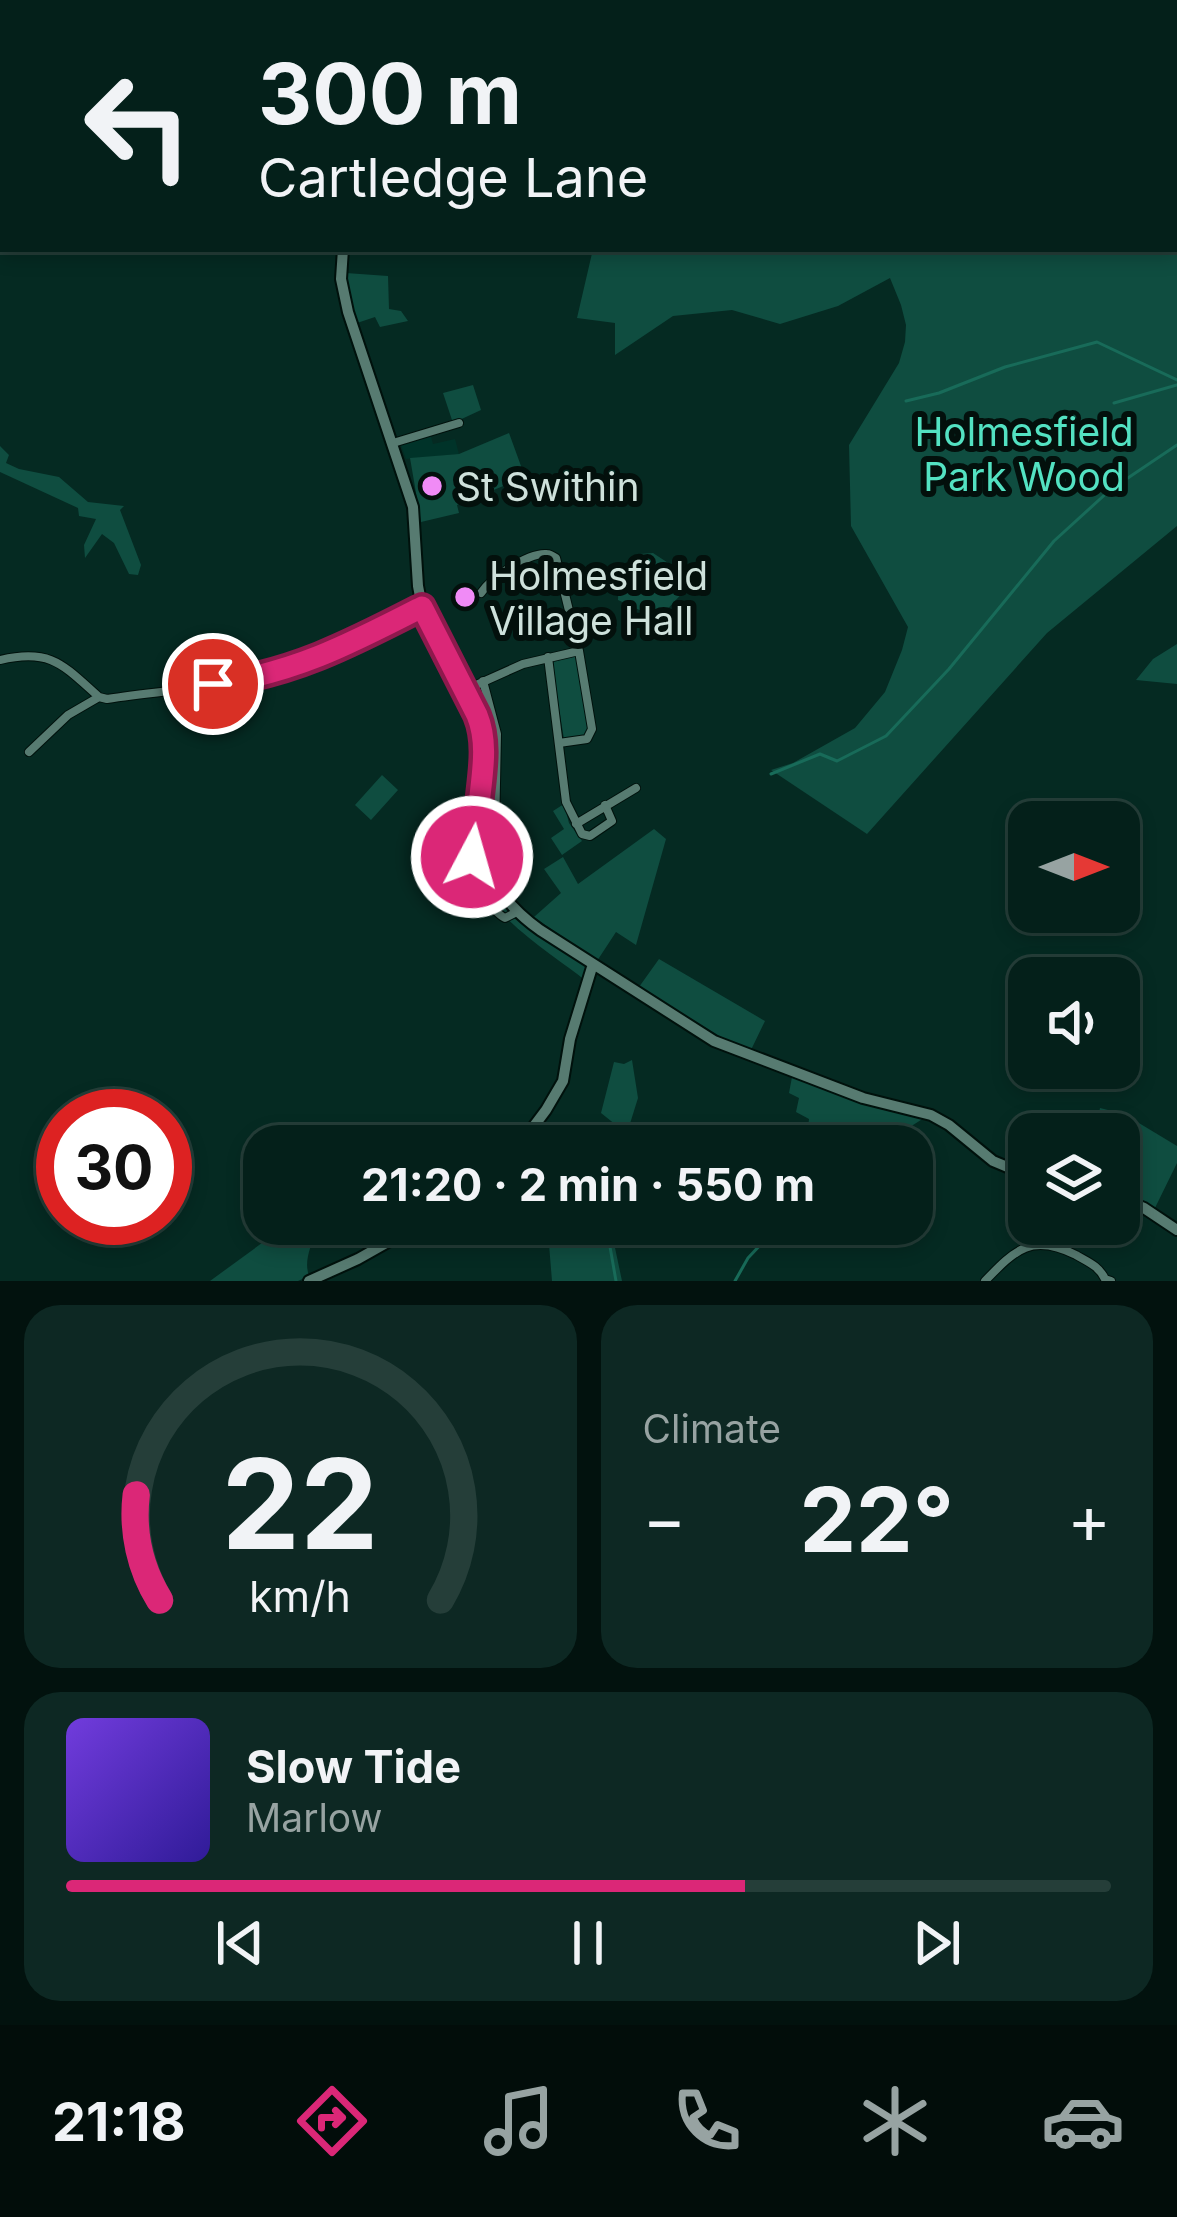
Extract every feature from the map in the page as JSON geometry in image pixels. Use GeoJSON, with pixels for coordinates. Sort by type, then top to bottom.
{"type":"FeatureCollection","features":[{"type":"Feature","properties":{"kind":"main road"},"geometry":{"type":"LineString","coordinates":[[344,252],[343,291],[413,507],[422,607],[483,733],[479,848],[498,890],[518,912],[714,1041],[863,1098],[932,1115],[1008,1167]]}},
{"type":"Feature","properties":{"kind":"main road"},"geometry":{"type":"LineString","coordinates":[[534,1125],[563,1081],[570,1039],[593,964]]}},
{"type":"Feature","properties":{"kind":"main road"},"geometry":{"type":"LineString","coordinates":[[1140,1208],[1177,1230]]}},
{"type":"Feature","properties":{"kind":"main road"},"geometry":{"type":"LineString","coordinates":[[309,1281],[383,1245]]}},
{"type":"Feature","properties":{"kind":"street"},"geometry":{"type":"LineString","coordinates":[[393,443],[460,423]]}},
{"type":"Feature","properties":{"kind":"street"},"geometry":{"type":"LineString","coordinates":[[481,593],[491,580],[516,565],[554,555],[579,651],[591,734],[587,740],[559,743]]}},
{"type":"Feature","properties":{"kind":"street"},"geometry":{"type":"LineString","coordinates":[[0,660],[44,656],[107,699],[276,673],[328,654],[422,607]]}},
{"type":"Feature","properties":{"kind":"street"},"geometry":{"type":"LineString","coordinates":[[465,691],[509,669],[579,651]]}},
{"type":"Feature","properties":{"kind":"street"},"geometry":{"type":"LineString","coordinates":[[548,657],[566,802],[586,836],[612,821],[605,805]]}},
{"type":"Feature","properties":{"kind":"street"},"geometry":{"type":"LineString","coordinates":[[479,848],[495,832],[498,759],[495,717],[483,681]]}},
{"type":"Feature","properties":{"kind":"street"},"geometry":{"type":"LineString","coordinates":[[29,752],[68,715],[99,697]]}},
{"type":"Feature","properties":{"kind":"street"},"geometry":{"type":"LineString","coordinates":[[575,824],[636,788]]}},
{"type":"Feature","properties":{"kind":"street"},"geometry":{"type":"LineString","coordinates":[[990,1279],[1021,1249],[1039,1244],[1083,1259],[1106,1280]]}},
{"type":"Feature","properties":{"kind":"shaded area"},"geometry":{"type":"Polygon","coordinates":[[[430,433],[433,444],[455,439],[459,454],[406,459],[401,445],[430,433]]]}},
{"type":"Feature","properties":{"kind":"green space","name":"Holmesfield Park Wood"},"geometry":{"type":"Polygon","coordinates":[[[592,252],[1177,252],[1177,526],[1047,633],[867,834],[771,770],[855,728],[885,692],[908,627],[851,526],[849,445],[899,363],[905,342],[906,325],[890,278],[838,306],[780,324],[732,310],[673,316],[615,355],[615,323],[577,318],[592,252]]]}},
{"type":"Feature","properties":{"kind":"green space"},"geometry":{"type":"Polygon","coordinates":[[[346,273],[388,276],[389,309],[401,311],[408,321],[380,327],[375,317],[357,323],[346,273]]]}},
{"type":"Feature","properties":{"kind":"green space"},"geometry":{"type":"Polygon","coordinates":[[[473,385],[481,410],[453,423],[443,393],[473,385]]]}},
{"type":"Feature","properties":{"kind":"green space"},"geometry":{"type":"Polygon","coordinates":[[[509,433],[525,477],[457,505],[459,513],[421,522],[410,458],[459,454],[509,433]]]}},
{"type":"Feature","properties":{"kind":"green space"},"geometry":{"type":"Polygon","coordinates":[[[0,446],[9,455],[6,463],[59,477],[88,502],[124,506],[120,510],[141,565],[138,575],[129,574],[114,543],[102,534],[85,558],[84,545],[96,519],[79,516],[78,508],[0,472],[0,446]]]}},
{"type":"Feature","properties":{"kind":"green space"},"geometry":{"type":"Polygon","coordinates":[[[653,553],[682,572],[686,589],[663,614],[646,613],[618,600],[621,580],[630,565],[640,554],[653,553]]]}},
{"type":"Feature","properties":{"kind":"green space"},"geometry":{"type":"Polygon","coordinates":[[[1177,644],[1177,684],[1136,680],[1153,659],[1177,644]]]}},
{"type":"Feature","properties":{"kind":"green space"},"geometry":{"type":"Polygon","coordinates":[[[573,655],[590,728],[586,736],[564,739],[552,666],[555,659],[573,655]]]}},
{"type":"Feature","properties":{"kind":"green space"},"geometry":{"type":"Polygon","coordinates":[[[484,688],[495,735],[493,830],[486,839],[481,838],[488,740],[470,692],[484,688]]]}},
{"type":"Feature","properties":{"kind":"green space"},"geometry":{"type":"Polygon","coordinates":[[[382,775],[398,790],[371,820],[355,805],[382,775]]]}},
{"type":"Feature","properties":{"kind":"green space"},"geometry":{"type":"Polygon","coordinates":[[[564,804],[569,823],[582,841],[562,855],[551,838],[564,829],[553,811],[564,804]]]}},
{"type":"Feature","properties":{"kind":"green space"},"geometry":{"type":"Polygon","coordinates":[[[654,829],[666,839],[636,945],[616,932],[597,961],[534,917],[561,893],[544,869],[563,857],[578,884],[654,829]]]}},
{"type":"Feature","properties":{"kind":"green space"},"geometry":{"type":"Polygon","coordinates":[[[477,856],[491,884],[586,964],[585,980],[497,908],[477,873],[477,856]]]}},
{"type":"Feature","properties":{"kind":"green space"},"geometry":{"type":"Polygon","coordinates":[[[659,959],[765,1021],[750,1052],[639,987],[659,959]]]}},
{"type":"Feature","properties":{"kind":"green space"},"geometry":{"type":"Polygon","coordinates":[[[632,1060],[638,1098],[630,1125],[616,1125],[601,1113],[614,1062],[632,1060]]]}},
{"type":"Feature","properties":{"kind":"green space"},"geometry":{"type":"Polygon","coordinates":[[[792,1077],[880,1109],[924,1118],[913,1125],[808,1125],[809,1119],[796,1112],[799,1098],[789,1093],[792,1077]]]}},
{"type":"Feature","properties":{"kind":"green space"},"geometry":{"type":"Polygon","coordinates":[[[1140,1124],[1177,1146],[1177,1163],[1154,1210],[1140,1204],[1140,1124]]]}},
{"type":"Feature","properties":{"kind":"green space"},"geometry":{"type":"Polygon","coordinates":[[[259,1245],[310,1245],[309,1276],[298,1281],[210,1281],[259,1245]]]}},
{"type":"Feature","properties":{"kind":"green space"},"geometry":{"type":"Polygon","coordinates":[[[549,1245],[614,1245],[622,1281],[552,1281],[549,1245]]]}},
{"type":"Feature","properties":{"kind":"waterway"},"geometry":{"type":"LineString","coordinates":[[906,401],[1097,342],[1177,380]]}},
{"type":"Feature","properties":{"kind":"waterway"},"geometry":{"type":"LineString","coordinates":[[1114,403],[1177,385]]}},
{"type":"Feature","properties":{"kind":"waterway"},"geometry":{"type":"LineString","coordinates":[[771,774],[820,754],[837,761],[886,736],[949,669],[1054,541],[1110,490],[1177,445]]}},
{"type":"Feature","properties":{"kind":"waterway"},"geometry":{"type":"LineString","coordinates":[[610,1245],[616,1281]]}},
{"type":"Feature","properties":{"kind":"waterway"},"geometry":{"type":"LineString","coordinates":[[735,1281],[760,1245]]}},
{"type":"Feature","properties":{"kind":"place","name":"St Swithin"},"geometry":{"type":"Point","coordinates":[432,486]}},
{"type":"Feature","properties":{"kind":"place","name":"Holmesfield Village Hall"},"geometry":{"type":"Point","coordinates":[465,597]}},
{"type":"Feature","properties":{"kind":"route"},"geometry":{"type":"LineString","coordinates":[[213,684],[248,680],[304,664],[422,607],[483,733],[479,848],[472,857]]}}]}
